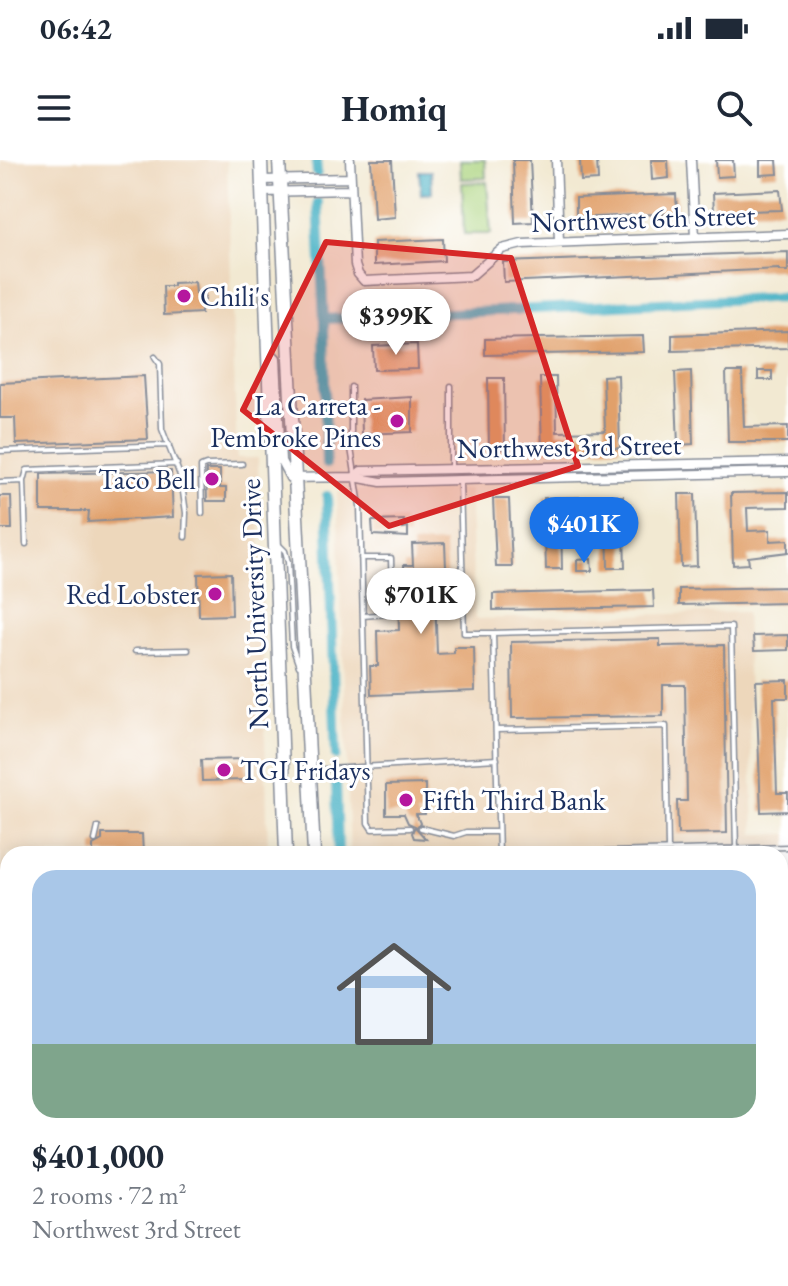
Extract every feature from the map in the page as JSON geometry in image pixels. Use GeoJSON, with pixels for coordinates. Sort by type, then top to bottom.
{"type":"FeatureCollection","features":[{"type":"Feature","properties":{"kind":"main road","name":"North University Drive"},"geometry":{"type":"LineString","coordinates":[[261,160],[286,846]]}},
{"type":"Feature","properties":{"kind":"main road","name":"North University Drive"},"geometry":{"type":"LineString","coordinates":[[279,160],[314,846]]}},
{"type":"Feature","properties":{"kind":"street"},"geometry":{"type":"LineString","coordinates":[[280,185],[350,190],[350,160]]}},
{"type":"Feature","properties":{"kind":"street"},"geometry":{"type":"LineString","coordinates":[[556,160],[559,242]]}},
{"type":"Feature","properties":{"kind":"street"},"geometry":{"type":"LineString","coordinates":[[691,160],[695,237]]}},
{"type":"Feature","properties":{"kind":"street"},"geometry":{"type":"LineString","coordinates":[[262,186],[350,178]]}},
{"type":"Feature","properties":{"kind":"street","name":"Northwest 6th Street"},"geometry":{"type":"LineString","coordinates":[[350,190],[355,265],[364,281],[463,278],[477,273],[502,249],[522,244],[788,234]]}},
{"type":"Feature","properties":{"kind":"street","name":"North University Drive"},"geometry":{"type":"LineString","coordinates":[[269,351],[276,358],[281,461],[285,473],[296,479]]}},
{"type":"Feature","properties":{"kind":"street","name":"Northwest 3rd Street"},"geometry":{"type":"LineString","coordinates":[[354,477],[361,471],[788,462]]}},
{"type":"Feature","properties":{"kind":"street","name":"Northwest 3rd Street"},"geometry":{"type":"LineString","coordinates":[[296,479],[354,477],[381,482],[788,472]]}},
{"type":"Feature","properties":{"kind":"lane"},"geometry":{"type":"LineString","coordinates":[[155,357],[160,364],[162,429],[177,464],[184,493],[185,537]]}},
{"type":"Feature","properties":{"kind":"lane"},"geometry":{"type":"LineString","coordinates":[[451,386],[451,470]]}},
{"type":"Feature","properties":{"kind":"lane"},"geometry":{"type":"LineString","coordinates":[[351,387],[354,477],[360,506],[368,823],[372,829],[410,828]]}},
{"type":"Feature","properties":{"kind":"lane"},"geometry":{"type":"LineString","coordinates":[[0,451],[169,445]]}},
{"type":"Feature","properties":{"kind":"lane"},"geometry":{"type":"LineString","coordinates":[[26,544],[24,481],[28,470],[177,464]]}},
{"type":"Feature","properties":{"kind":"lane"},"geometry":{"type":"LineString","coordinates":[[202,513],[201,467],[242,464]]}},
{"type":"Feature","properties":{"kind":"lane"},"geometry":{"type":"LineString","coordinates":[[460,480],[464,633],[731,627],[736,846]]}},
{"type":"Feature","properties":{"kind":"lane"},"geometry":{"type":"LineString","coordinates":[[0,482],[24,481]]}},
{"type":"Feature","properties":{"kind":"lane"},"geometry":{"type":"LineString","coordinates":[[276,542],[285,551],[288,562],[292,646],[307,687]]}},
{"type":"Feature","properties":{"kind":"lane"},"geometry":{"type":"LineString","coordinates":[[361,558],[391,558],[392,607],[387,614],[363,616]]}},
{"type":"Feature","properties":{"kind":"lane"},"geometry":{"type":"LineString","coordinates":[[493,633],[499,846]]}},
{"type":"Feature","properties":{"kind":"lane"},"geometry":{"type":"LineString","coordinates":[[135,651],[188,650]]}},
{"type":"Feature","properties":{"kind":"lane"},"geometry":{"type":"LineString","coordinates":[[496,730],[666,726],[668,846]]}},
{"type":"Feature","properties":{"kind":"lane"},"geometry":{"type":"LineString","coordinates":[[311,770],[497,759]]}},
{"type":"Feature","properties":{"kind":"lane"},"geometry":{"type":"LineString","coordinates":[[95,840],[98,827]]}},
{"type":"Feature","properties":{"kind":"lane"},"geometry":{"type":"LineString","coordinates":[[421,828],[454,836],[466,832],[498,832]]}},
{"type":"Feature","properties":{"kind":"highlighted area"},"geometry":{"type":"Polygon","coordinates":[[[326,242],[511,258],[578,466],[389,526],[243,410],[326,242]]]}},
{"type":"Feature","properties":{"kind":"shaded area"},"geometry":{"type":"Polygon","coordinates":[[[0,160],[227,160],[237,458],[258,458],[268,846],[0,846],[0,160]]]}},
{"type":"Feature","properties":{"kind":"shaded area"},"geometry":{"type":"Polygon","coordinates":[[[469,489],[475,619],[746,612],[754,834],[788,834],[788,846],[350,846],[337,491],[469,489]]]}},
{"type":"Feature","properties":{"kind":"green space"},"geometry":{"type":"Polygon","coordinates":[[[460,160],[485,160],[486,178],[461,179],[460,160]]]}},
{"type":"Feature","properties":{"kind":"green space"},"geometry":{"type":"Polygon","coordinates":[[[487,182],[491,234],[464,234],[462,183],[487,182]]]}},
{"type":"Feature","properties":{"kind":"water"},"geometry":{"type":"Polygon","coordinates":[[[419,171],[431,171],[432,193],[421,194],[419,171]]]}},
{"type":"Feature","properties":{"kind":"building"},"geometry":{"type":"Polygon","coordinates":[[[371,160],[392,160],[395,217],[374,219],[371,160]]]}},
{"type":"Feature","properties":{"kind":"building"},"geometry":{"type":"Polygon","coordinates":[[[513,160],[530,160],[533,222],[515,223],[513,160]]]}},
{"type":"Feature","properties":{"kind":"building"},"geometry":{"type":"Polygon","coordinates":[[[580,160],[597,160],[598,180],[581,181],[580,160]]]}},
{"type":"Feature","properties":{"kind":"building"},"geometry":{"type":"Polygon","coordinates":[[[651,160],[668,160],[669,178],[652,180],[651,160]]]}},
{"type":"Feature","properties":{"kind":"building"},"geometry":{"type":"Polygon","coordinates":[[[716,160],[733,160],[734,176],[717,177],[716,160]]]}},
{"type":"Feature","properties":{"kind":"building"},"geometry":{"type":"Polygon","coordinates":[[[760,160],[777,160],[778,174],[760,175],[760,160]]]}},
{"type":"Feature","properties":{"kind":"building"},"geometry":{"type":"Polygon","coordinates":[[[780,190],[782,210],[714,212],[713,193],[780,190]]]}},
{"type":"Feature","properties":{"kind":"building"},"geometry":{"type":"Polygon","coordinates":[[[676,194],[677,213],[576,218],[576,198],[676,194]]]}},
{"type":"Feature","properties":{"kind":"building"},"geometry":{"type":"Polygon","coordinates":[[[443,239],[444,261],[374,265],[374,242],[443,239]]]}},
{"type":"Feature","properties":{"kind":"building"},"geometry":{"type":"Polygon","coordinates":[[[788,252],[788,271],[504,282],[503,262],[788,252]]]}},
{"type":"Feature","properties":{"kind":"building","name":"Chili's"},"geometry":{"type":"Polygon","coordinates":[[[195,282],[196,293],[205,292],[205,300],[201,300],[201,313],[164,315],[163,286],[195,282]]]}},
{"type":"Feature","properties":{"kind":"building"},"geometry":{"type":"Polygon","coordinates":[[[788,331],[788,348],[672,351],[672,335],[788,331]]]}},
{"type":"Feature","properties":{"kind":"building"},"geometry":{"type":"Polygon","coordinates":[[[643,336],[644,352],[485,355],[485,339],[643,336]]]}},
{"type":"Feature","properties":{"kind":"building"},"geometry":{"type":"Polygon","coordinates":[[[417,344],[418,369],[374,370],[373,346],[417,344]]]}},
{"type":"Feature","properties":{"kind":"building"},"geometry":{"type":"Polygon","coordinates":[[[691,371],[693,444],[678,445],[675,372],[691,371]]]}},
{"type":"Feature","properties":{"kind":"building"},"geometry":{"type":"Polygon","coordinates":[[[758,371],[772,371],[772,380],[758,380],[758,371]]]}},
{"type":"Feature","properties":{"kind":"building"},"geometry":{"type":"Polygon","coordinates":[[[726,372],[742,372],[744,427],[788,426],[788,442],[728,442],[726,372]]]}},
{"type":"Feature","properties":{"kind":"building"},"geometry":{"type":"Polygon","coordinates":[[[618,375],[620,448],[542,450],[540,377],[556,377],[557,432],[605,431],[603,376],[618,375]]]}},
{"type":"Feature","properties":{"kind":"building"},"geometry":{"type":"Polygon","coordinates":[[[144,376],[148,439],[16,444],[15,418],[0,418],[0,383],[144,376]]]}},
{"type":"Feature","properties":{"kind":"building"},"geometry":{"type":"Polygon","coordinates":[[[488,378],[504,378],[505,449],[489,450],[488,378]]]}},
{"type":"Feature","properties":{"kind":"building"},"geometry":{"type":"Polygon","coordinates":[[[412,397],[412,432],[362,434],[361,400],[412,397]]]}},
{"type":"Feature","properties":{"kind":"building","name":"Taco Bell"},"geometry":{"type":"Polygon","coordinates":[[[206,470],[220,470],[220,488],[226,488],[226,501],[207,501],[206,470]]]}},
{"type":"Feature","properties":{"kind":"building"},"geometry":{"type":"Polygon","coordinates":[[[171,471],[173,517],[88,522],[89,511],[41,511],[41,474],[171,471]]]}},
{"type":"Feature","properties":{"kind":"building"},"geometry":{"type":"Polygon","coordinates":[[[788,492],[788,507],[747,508],[748,531],[770,530],[770,541],[788,540],[788,552],[748,557],[749,564],[733,565],[731,493],[788,492]]]}},
{"type":"Feature","properties":{"kind":"building"},"geometry":{"type":"Polygon","coordinates":[[[679,494],[695,494],[697,566],[681,567],[679,494]]]}},
{"type":"Feature","properties":{"kind":"building"},"geometry":{"type":"Polygon","coordinates":[[[0,496],[11,496],[12,529],[0,529],[0,496]]]}},
{"type":"Feature","properties":{"kind":"building"},"geometry":{"type":"Polygon","coordinates":[[[623,496],[625,568],[608,568],[607,513],[561,514],[562,569],[546,569],[544,498],[623,496]]]}},
{"type":"Feature","properties":{"kind":"building"},"geometry":{"type":"Polygon","coordinates":[[[493,499],[509,499],[512,567],[496,567],[493,499]]]}},
{"type":"Feature","properties":{"kind":"building"},"geometry":{"type":"Polygon","coordinates":[[[404,520],[403,528],[408,527],[408,537],[373,535],[372,521],[404,520]]]}},
{"type":"Feature","properties":{"kind":"building"},"geometry":{"type":"Polygon","coordinates":[[[445,543],[447,593],[435,594],[437,654],[454,653],[454,647],[474,647],[475,691],[371,695],[370,666],[378,666],[377,631],[399,630],[398,587],[405,586],[404,565],[413,565],[412,544],[445,543]]]}},
{"type":"Feature","properties":{"kind":"building"},"geometry":{"type":"Polygon","coordinates":[[[591,559],[592,571],[577,571],[577,560],[591,559]]]}},
{"type":"Feature","properties":{"kind":"building","name":"Red Lobster"},"geometry":{"type":"Polygon","coordinates":[[[231,573],[232,615],[199,616],[198,574],[231,573]]]}},
{"type":"Feature","properties":{"kind":"building"},"geometry":{"type":"Polygon","coordinates":[[[788,587],[788,603],[679,605],[679,589],[788,587]]]}},
{"type":"Feature","properties":{"kind":"building"},"geometry":{"type":"Polygon","coordinates":[[[653,590],[654,607],[493,610],[493,594],[653,590]]]}},
{"type":"Feature","properties":{"kind":"building"},"geometry":{"type":"Polygon","coordinates":[[[788,635],[788,650],[754,651],[753,636],[788,635]]]}},
{"type":"Feature","properties":{"kind":"building"},"geometry":{"type":"Polygon","coordinates":[[[660,639],[660,646],[724,645],[727,833],[678,834],[677,801],[687,801],[685,685],[663,685],[663,716],[512,718],[511,642],[660,639]]]}},
{"type":"Feature","properties":{"kind":"building"},"geometry":{"type":"Polygon","coordinates":[[[788,680],[788,698],[774,698],[777,793],[788,793],[788,811],[761,812],[756,681],[788,680]]]}},
{"type":"Feature","properties":{"kind":"building","name":"TGI Fridays"},"geometry":{"type":"Polygon","coordinates":[[[246,759],[247,780],[202,781],[201,760],[246,759]]]}},
{"type":"Feature","properties":{"kind":"building","name":"Fifth Third Bank"},"geometry":{"type":"Polygon","coordinates":[[[425,784],[425,814],[416,814],[420,823],[416,828],[426,839],[414,838],[412,833],[415,826],[408,823],[404,814],[386,814],[386,785],[425,784]]]}},
{"type":"Feature","properties":{"kind":"building"},"geometry":{"type":"Polygon","coordinates":[[[102,834],[142,834],[143,846],[93,846],[102,840],[102,834]]]}},
{"type":"Feature","properties":{"kind":"waterway"},"geometry":{"type":"LineString","coordinates":[[316,160],[317,173]]}},
{"type":"Feature","properties":{"kind":"waterway"},"geometry":{"type":"LineString","coordinates":[[318,203],[324,319],[326,464]]}},
{"type":"Feature","properties":{"kind":"waterway"},"geometry":{"type":"LineString","coordinates":[[324,319],[788,297]]}},
{"type":"Feature","properties":{"kind":"waterway"},"geometry":{"type":"LineString","coordinates":[[327,496],[336,755]]}},
{"type":"Feature","properties":{"kind":"waterway"},"geometry":{"type":"LineString","coordinates":[[336,781],[338,846]]}},
{"type":"Feature","properties":{"kind":"place","name":"Chili's"},"geometry":{"type":"Point","coordinates":[184,296]}},
{"type":"Feature","properties":{"kind":"place","name":"La Carreta - Pembroke Pines"},"geometry":{"type":"Point","coordinates":[397,421]}},
{"type":"Feature","properties":{"kind":"place","name":"Taco Bell"},"geometry":{"type":"Point","coordinates":[212,479]}},
{"type":"Feature","properties":{"kind":"place","name":"Red Lobster"},"geometry":{"type":"Point","coordinates":[215,594]}},
{"type":"Feature","properties":{"kind":"place","name":"TGI Fridays"},"geometry":{"type":"Point","coordinates":[224,770]}},
{"type":"Feature","properties":{"kind":"place","name":"Fifth Third Bank"},"geometry":{"type":"Point","coordinates":[406,800]}}]}
